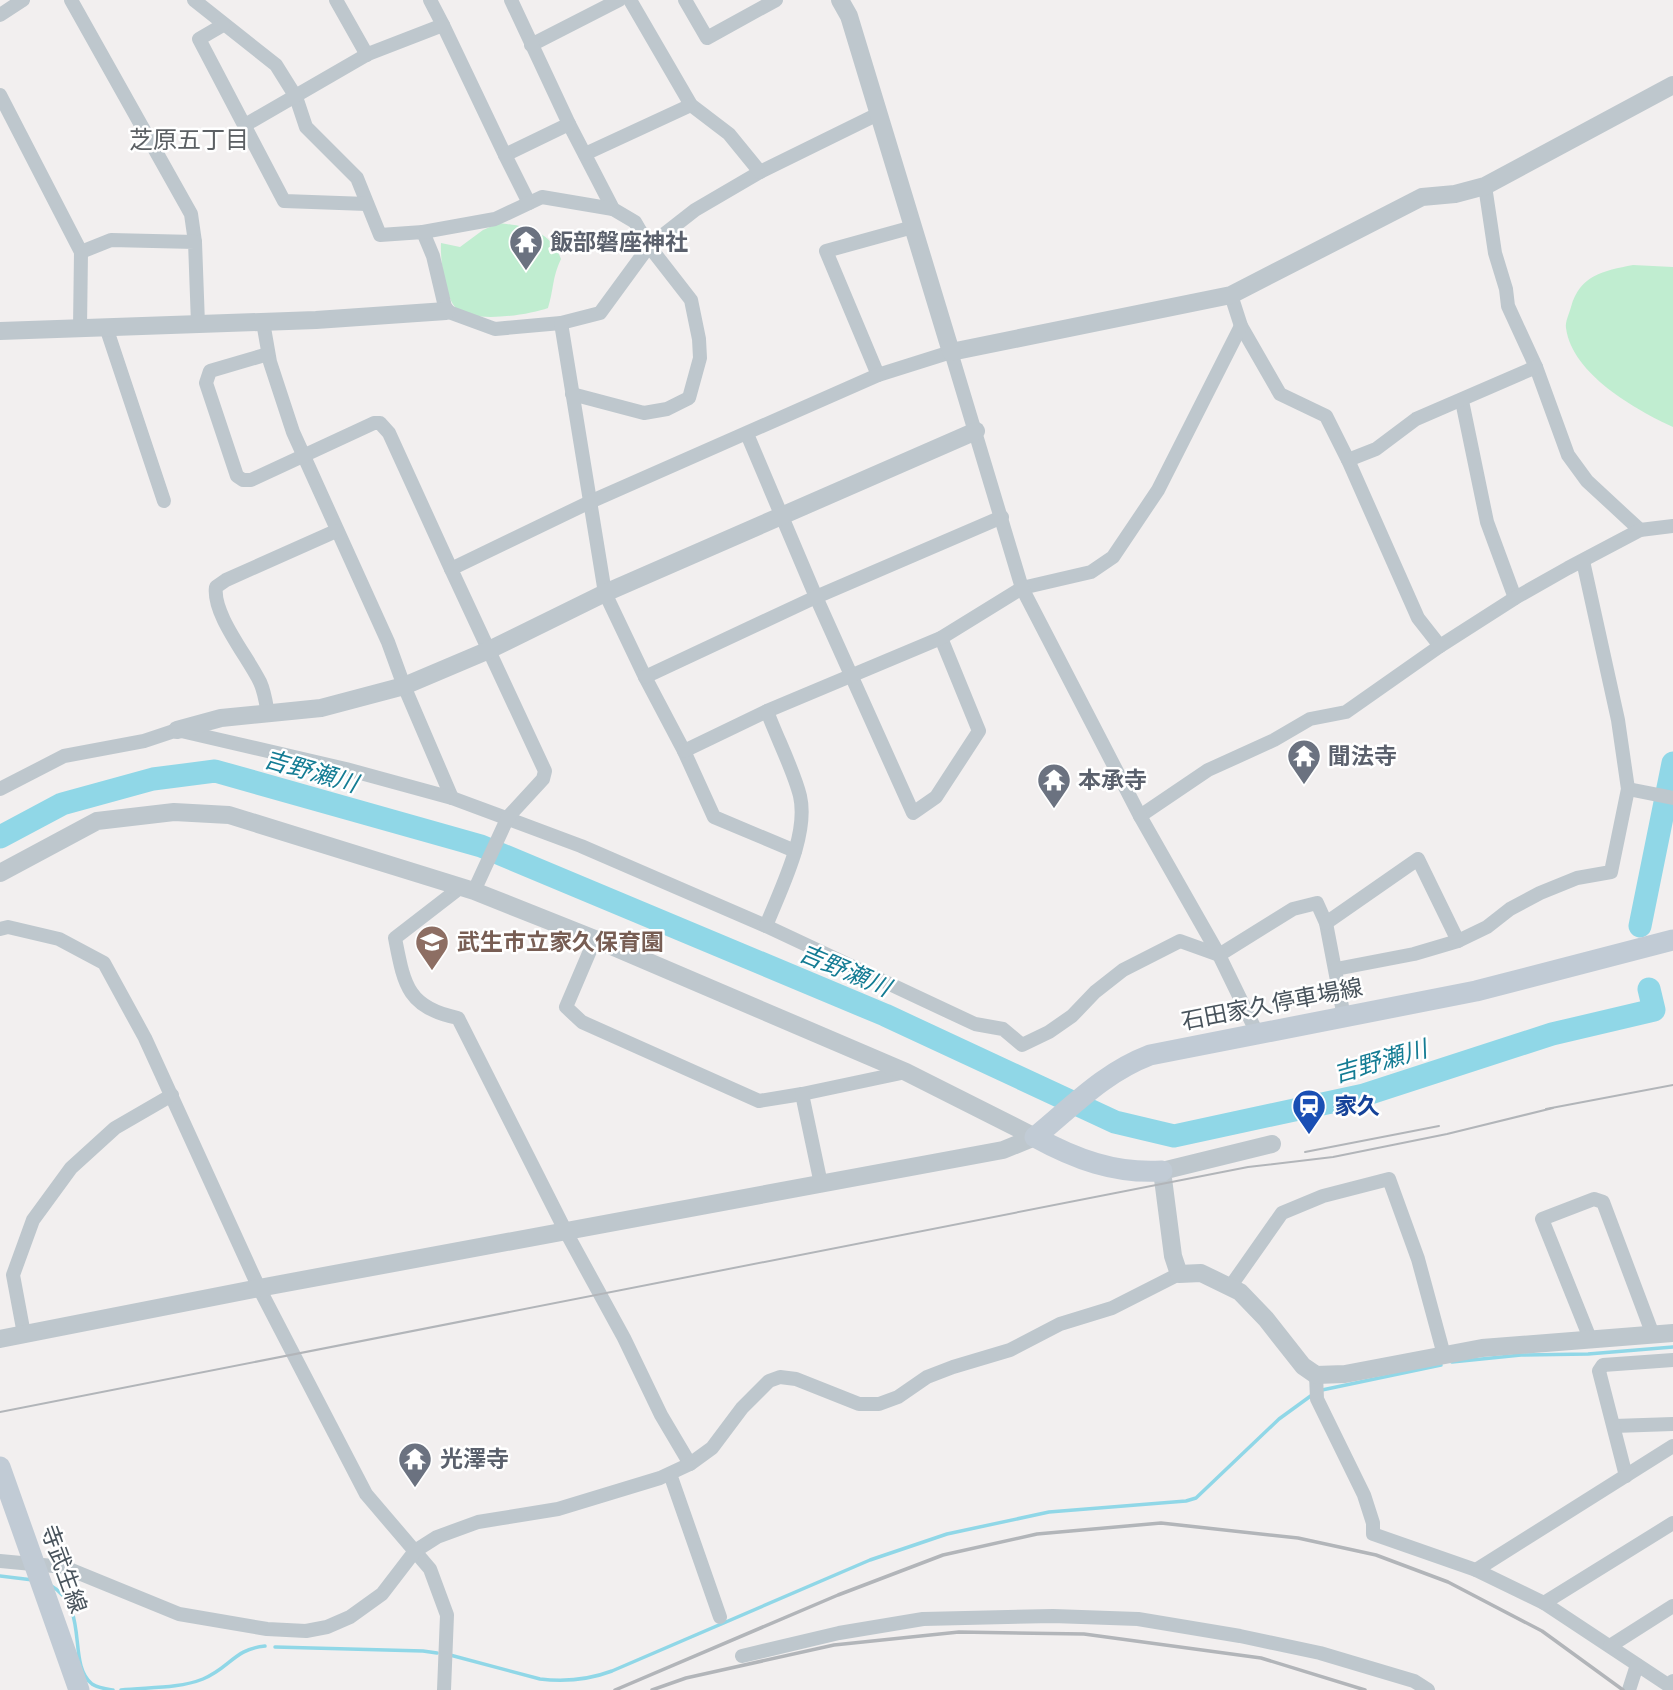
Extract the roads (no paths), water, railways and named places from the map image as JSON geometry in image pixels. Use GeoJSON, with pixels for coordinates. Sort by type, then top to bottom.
{"type":"FeatureCollection","features":[{"type":"Feature","properties":{"kind":"main road","name":"石田家久停車場線"},"geometry":{"type":"LineString","coordinates":[[1043,1131],[1115,1071],[1150,1055],[1476,991],[1673,940]]}},
{"type":"Feature","properties":{"kind":"main road"},"geometry":{"type":"LineString","coordinates":[[1043,1131],[1068,1154],[1110,1168],[1162,1171]]}},
{"type":"Feature","properties":{"kind":"main road","name":"寺武生線"},"geometry":{"type":"LineString","coordinates":[[0,1466],[79,1690]]}},
{"type":"Feature","properties":{"kind":"street"},"geometry":{"type":"LineString","coordinates":[[0,15],[23,0]]}},
{"type":"Feature","properties":{"kind":"street"},"geometry":{"type":"LineString","coordinates":[[71,0],[191,214],[195,242],[198,324]]}},
{"type":"Feature","properties":{"kind":"street"},"geometry":{"type":"LineString","coordinates":[[194,0],[276,65],[296,97],[306,127],[357,178],[380,235],[423,232],[495,219],[509,215],[542,197],[612,209],[635,222],[649,246],[691,300],[700,358],[689,398],[667,409],[644,413],[572,394]]}},
{"type":"Feature","properties":{"kind":"street"},"geometry":{"type":"LineString","coordinates":[[336,0],[367,55]]}},
{"type":"Feature","properties":{"kind":"street"},"geometry":{"type":"LineString","coordinates":[[430,0],[529,203]]}},
{"type":"Feature","properties":{"kind":"street"},"geometry":{"type":"LineString","coordinates":[[512,0],[531,45],[612,209]]}},
{"type":"Feature","properties":{"kind":"street"},"geometry":{"type":"LineString","coordinates":[[531,45],[620,0]]}},
{"type":"Feature","properties":{"kind":"street"},"geometry":{"type":"LineString","coordinates":[[630,0],[691,105],[729,134],[760,172]]}},
{"type":"Feature","properties":{"kind":"street"},"geometry":{"type":"LineString","coordinates":[[685,0],[707,38],[776,0]]}},
{"type":"Feature","properties":{"kind":"street"},"geometry":{"type":"LineString","coordinates":[[840,0],[849,16],[1022,588],[1140,816],[1219,955],[1257,1033]]}},
{"type":"Feature","properties":{"kind":"street"},"geometry":{"type":"LineString","coordinates":[[223,25],[199,38],[284,201],[368,204]]}},
{"type":"Feature","properties":{"kind":"street"},"geometry":{"type":"LineString","coordinates":[[245,125],[367,55],[443,25]]}},
{"type":"Feature","properties":{"kind":"street"},"geometry":{"type":"LineString","coordinates":[[450,569],[592,501],[878,375],[951,352],[1231,295],[1422,197],[1463,192],[1485,186],[1673,85]]}},
{"type":"Feature","properties":{"kind":"street"},"geometry":{"type":"LineString","coordinates":[[0,95],[81,252],[80,328]]}},
{"type":"Feature","properties":{"kind":"street"},"geometry":{"type":"LineString","coordinates":[[584,154],[691,105]]}},
{"type":"Feature","properties":{"kind":"street"},"geometry":{"type":"LineString","coordinates":[[2,326],[80,328],[263,322],[446,311],[495,328],[561,323],[600,313],[649,246],[695,210],[760,172],[878,114]]}},
{"type":"Feature","properties":{"kind":"street"},"geometry":{"type":"LineString","coordinates":[[505,155],[569,124]]}},
{"type":"Feature","properties":{"kind":"street"},"geometry":{"type":"LineString","coordinates":[[1485,186],[1495,253],[1506,289],[1508,306],[1536,367],[1568,455],[1587,481],[1640,530]]}},
{"type":"Feature","properties":{"kind":"street"},"geometry":{"type":"LineString","coordinates":[[878,375],[826,251],[913,227]]}},
{"type":"Feature","properties":{"kind":"street"},"geometry":{"type":"LineString","coordinates":[[423,232],[433,256],[446,311]]}},
{"type":"Feature","properties":{"kind":"street"},"geometry":{"type":"LineString","coordinates":[[81,252],[111,240],[195,242]]}},
{"type":"Feature","properties":{"kind":"street"},"geometry":{"type":"LineString","coordinates":[[1231,295],[1241,326],[1280,394],[1326,416],[1418,618],[1440,646]]}},
{"type":"Feature","properties":{"kind":"street"},"geometry":{"type":"LineString","coordinates":[[263,322],[268,354],[293,432],[388,642],[452,798]]}},
{"type":"Feature","properties":{"kind":"street"},"geometry":{"type":"LineString","coordinates":[[561,323],[605,593],[714,817],[794,851]]}},
{"type":"Feature","properties":{"kind":"street"},"geometry":{"type":"LineString","coordinates":[[684,751],[767,711],[941,638],[1022,588],[1091,572],[1119,550],[1158,489],[1241,326]]}},
{"type":"Feature","properties":{"kind":"street"},"geometry":{"type":"LineString","coordinates":[[107,327],[164,501]]}},
{"type":"Feature","properties":{"kind":"street"},"geometry":{"type":"LineString","coordinates":[[268,354],[210,371],[206,376],[237,477],[251,480],[374,422],[385,426],[545,771],[543,779],[528,792],[508,817],[486,864],[467,889],[396,938],[403,979],[412,994],[427,1007],[458,1018],[566,1232],[624,1338],[661,1415],[690,1464]]}},
{"type":"Feature","properties":{"kind":"street"},"geometry":{"type":"LineString","coordinates":[[1348,460],[1376,449],[1416,419],[1536,367]]}},
{"type":"Feature","properties":{"kind":"street"},"geometry":{"type":"LineString","coordinates":[[1462,401],[1488,522],[1515,598]]}},
{"type":"Feature","properties":{"kind":"street"},"geometry":{"type":"LineString","coordinates":[[0,789],[64,756],[144,741],[221,718],[321,708],[404,686],[489,650],[605,593],[976,431]]}},
{"type":"Feature","properties":{"kind":"street"},"geometry":{"type":"LineString","coordinates":[[747,434],[816,597],[914,813],[936,797],[979,731],[941,638]]}},
{"type":"Feature","properties":{"kind":"street"},"geometry":{"type":"LineString","coordinates":[[645,677],[816,597],[1002,517]]}},
{"type":"Feature","properties":{"kind":"street"},"geometry":{"type":"LineString","coordinates":[[1140,816],[1208,770],[1274,740],[1310,719],[1346,712],[1440,646],[1515,598],[1583,561],[1640,530],[1673,526]]}},
{"type":"Feature","properties":{"kind":"street"},"geometry":{"type":"LineString","coordinates":[[268,715],[260,682],[219,609],[216,587],[226,580],[336,531]]}},
{"type":"Feature","properties":{"kind":"street"},"geometry":{"type":"LineString","coordinates":[[1336,969],[1414,954],[1458,941],[1488,927],[1510,909],[1540,893],[1577,878],[1611,872],[1628,789],[1619,720],[1583,561]]}},
{"type":"Feature","properties":{"kind":"street"},"geometry":{"type":"LineString","coordinates":[[766,926],[794,851],[801,817],[800,796],[767,711]]}},
{"type":"Feature","properties":{"kind":"street"},"geometry":{"type":"LineString","coordinates":[[177,730],[346,769],[452,798],[508,817],[766,926],[975,1024],[1003,1029],[1022,1045],[1049,1032],[1072,1016],[1095,992],[1123,970],[1180,941],[1219,955]]}},
{"type":"Feature","properties":{"kind":"street"},"geometry":{"type":"LineString","coordinates":[[1628,789],[1673,798]]}},
{"type":"Feature","properties":{"kind":"street"},"geometry":{"type":"LineString","coordinates":[[0,873],[97,821],[174,812],[229,815],[467,889],[595,939],[1043,1131]]}},
{"type":"Feature","properties":{"kind":"street"},"geometry":{"type":"LineString","coordinates":[[1326,923],[1418,859],[1458,941]]}},
{"type":"Feature","properties":{"kind":"street"},"geometry":{"type":"LineString","coordinates":[[1219,955],[1293,909],[1317,903],[1326,923],[1344,1017]]}},
{"type":"Feature","properties":{"kind":"street"},"geometry":{"type":"LineString","coordinates":[[0,929],[8,927],[59,939],[104,963],[145,1038],[259,1288],[366,1494],[430,1569],[447,1615],[444,1690]]}},
{"type":"Feature","properties":{"kind":"street"},"geometry":{"type":"LineString","coordinates":[[595,939],[566,1007],[582,1023],[759,1101],[906,1072]]}},
{"type":"Feature","properties":{"kind":"street"},"geometry":{"type":"LineString","coordinates":[[802,1094],[821,1184]]}},
{"type":"Feature","properties":{"kind":"street"},"geometry":{"type":"LineString","coordinates":[[24,1334],[13,1275],[33,1220],[71,1168],[115,1128],[172,1095]]}},
{"type":"Feature","properties":{"kind":"street"},"geometry":{"type":"LineString","coordinates":[[0,1339],[259,1288],[1003,1150],[1043,1131]]}},
{"type":"Feature","properties":{"kind":"street"},"geometry":{"type":"LineString","coordinates":[[1179,1274],[1173,1256],[1162,1171],[1272,1144]]}},
{"type":"Feature","properties":{"kind":"street"},"geometry":{"type":"LineString","coordinates":[[1230,1287],[1282,1213],[1323,1196],[1389,1179],[1418,1259],[1444,1355]]}},
{"type":"Feature","properties":{"kind":"street"},"geometry":{"type":"LineString","coordinates":[[1591,1341],[1542,1219],[1594,1199],[1603,1202],[1653,1335]]}},
{"type":"Feature","properties":{"kind":"street"},"geometry":{"type":"LineString","coordinates":[[0,1561],[64,1567],[179,1614],[267,1629],[306,1631],[327,1627],[350,1617],[382,1594],[415,1551],[437,1537],[461,1527],[558,1509],[670,1474],[690,1464],[712,1448],[742,1408],[769,1381],[780,1377],[796,1380],[859,1404],[879,1404],[898,1396],[927,1377],[1010,1350],[1060,1324],[1112,1308],[1179,1274],[1202,1273],[1240,1292],[1266,1319],[1303,1366],[1316,1387],[1364,1495],[1373,1523],[1373,1534],[1476,1570],[1544,1603],[1668,1685],[1673,1681]]}},
{"type":"Feature","properties":{"kind":"street"},"geometry":{"type":"LineString","coordinates":[[1316,1387],[1345,1374],[1482,1348],[1673,1334]]}},
{"type":"Feature","properties":{"kind":"street"},"geometry":{"type":"LineString","coordinates":[[1626,1476],[1599,1371],[1603,1365],[1673,1360]]}},
{"type":"Feature","properties":{"kind":"street"},"geometry":{"type":"LineString","coordinates":[[1614,1426],[1673,1424]]}},
{"type":"Feature","properties":{"kind":"street"},"geometry":{"type":"LineString","coordinates":[[1476,1570],[1673,1446]]}},
{"type":"Feature","properties":{"kind":"street"},"geometry":{"type":"LineString","coordinates":[[670,1474],[720,1617]]}},
{"type":"Feature","properties":{"kind":"street"},"geometry":{"type":"LineString","coordinates":[[1544,1603],[1673,1523]]}},
{"type":"Feature","properties":{"kind":"street"},"geometry":{"type":"LineString","coordinates":[[1610,1646],[1673,1606]]}},
{"type":"Feature","properties":{"kind":"street"},"geometry":{"type":"LineString","coordinates":[[742,1656],[839,1633],[923,1619],[1053,1616],[1138,1619],[1320,1653],[1414,1681],[1427,1690]]}},
{"type":"Feature","properties":{"kind":"street"},"geometry":{"type":"LineString","coordinates":[[1629,1690],[1637,1665]]}},
{"type":"Feature","properties":{"kind":"waterway","name":"吉野瀬川"},"geometry":{"type":"LineString","coordinates":[[1640,926],[1673,763]]}},
{"type":"Feature","properties":{"kind":"waterway","name":"吉野瀬川"},"geometry":{"type":"LineString","coordinates":[[0,837],[62,804],[153,779],[215,771],[481,846],[885,1015],[1115,1122],[1174,1136],[1364,1095],[1552,1034],[1654,1010],[1649,989]]}},
{"type":"Feature","properties":{"kind":"waterway"},"geometry":{"type":"LineString","coordinates":[[1452,1362],[1521,1355],[1588,1354],[1673,1347]]}},
{"type":"Feature","properties":{"kind":"waterway"},"geometry":{"type":"LineString","coordinates":[[1322,1390],[1441,1365]]}},
{"type":"Feature","properties":{"kind":"waterway"},"geometry":{"type":"LineString","coordinates":[[450,1655],[540,1679],[585,1678],[612,1671],[870,1560],[947,1534],[1049,1512],[1196,1498],[1279,1419],[1312,1395]]}},
{"type":"Feature","properties":{"kind":"waterway"},"geometry":{"type":"LineString","coordinates":[[0,1576],[33,1580]]}},
{"type":"Feature","properties":{"kind":"waterway"},"geometry":{"type":"LineString","coordinates":[[50,1585],[63,1595],[70,1607],[84,1675],[92,1684],[113,1690]]}},
{"type":"Feature","properties":{"kind":"waterway"},"geometry":{"type":"LineString","coordinates":[[121,1690],[173,1686],[203,1679],[246,1651],[265,1646]]}},
{"type":"Feature","properties":{"kind":"waterway"},"geometry":{"type":"LineString","coordinates":[[275,1647],[437,1653]]}},
{"type":"Feature","properties":{"kind":"tram line"},"geometry":{"type":"LineString","coordinates":[[1546,1109],[1673,1085]]}},
{"type":"Feature","properties":{"kind":"tram line"},"geometry":{"type":"LineString","coordinates":[[0,1412],[1248,1167],[1333,1157],[1447,1134],[1553,1108]]}},
{"type":"Feature","properties":{"kind":"tram line"},"geometry":{"type":"LineString","coordinates":[[1305,1152],[1439,1126]]}},
{"type":"Feature","properties":{"kind":"railway"},"geometry":{"type":"LineString","coordinates":[[615,1690],[838,1595],[943,1555],[1037,1534],[1161,1523],[1298,1538],[1376,1555],[1448,1582],[1542,1631],[1623,1690]]}},
{"type":"Feature","properties":{"kind":"railway"},"geometry":{"type":"LineString","coordinates":[[652,1690],[686,1678],[834,1645],[959,1632],[1084,1634],[1261,1658],[1365,1690]]}},
{"type":"Feature","properties":{"kind":"place","name":"飯部磐座神社"},"geometry":{"type":"Point","coordinates":[526,272]}},
{"type":"Feature","properties":{"kind":"place","name":"聞法寺"},"geometry":{"type":"Point","coordinates":[1304,786]}},
{"type":"Feature","properties":{"kind":"place","name":"本承寺"},"geometry":{"type":"Point","coordinates":[1054,810]}},
{"type":"Feature","properties":{"kind":"place","name":"武生市立家久保育園"},"geometry":{"type":"Point","coordinates":[432,972]}},
{"type":"Feature","properties":{"kind":"place","name":"家久"},"geometry":{"type":"Point","coordinates":[1309,1136]}},
{"type":"Feature","properties":{"kind":"place","name":"光澤寺"},"geometry":{"type":"Point","coordinates":[415,1489]}},
{"type":"Feature","properties":{"kind":"district","name":"芝原五丁目"},"geometry":{"type":"Point","coordinates":[189,139]}}]}
